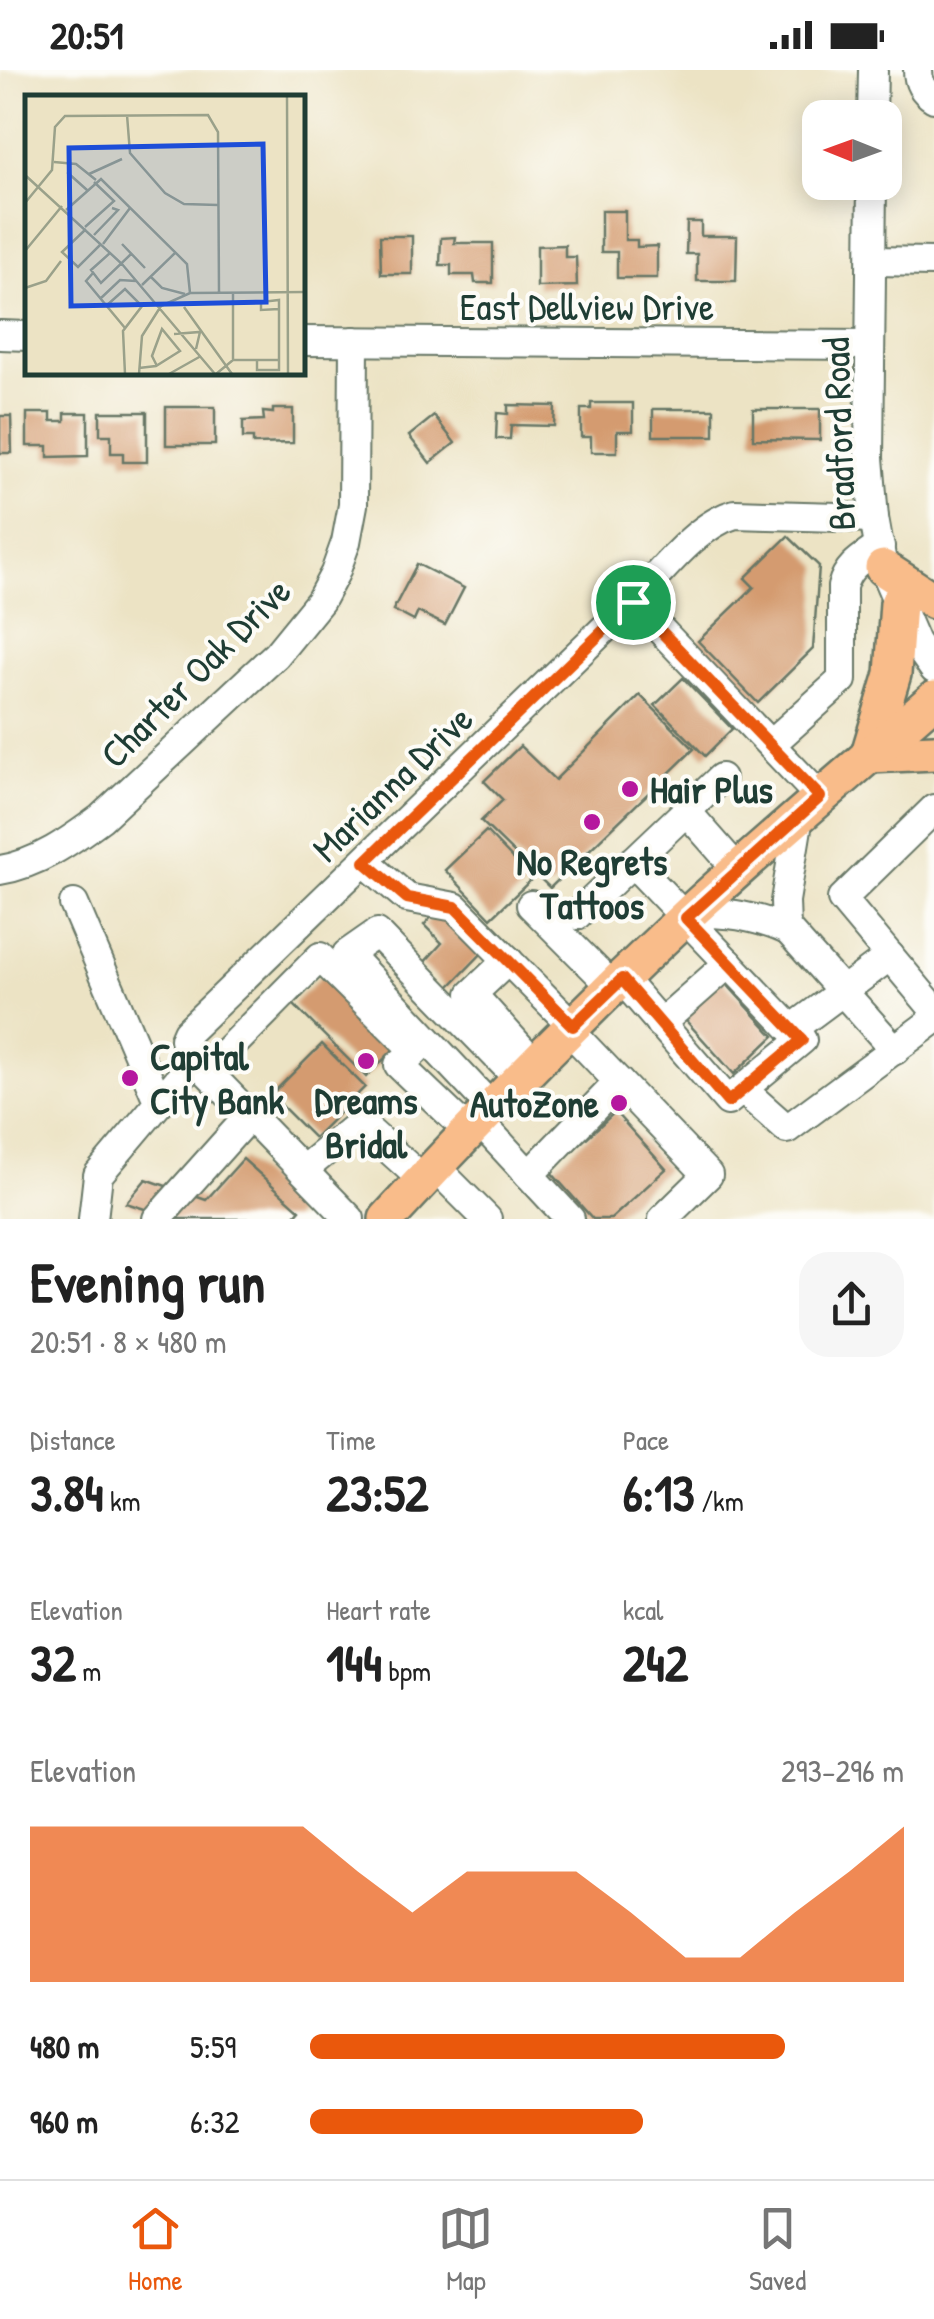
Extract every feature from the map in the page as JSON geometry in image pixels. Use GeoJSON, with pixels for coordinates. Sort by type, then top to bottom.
{"type":"FeatureCollection","features":[{"type":"Feature","properties":{"kind":"main road"},"geometry":{"type":"LineString","coordinates":[[879,544],[934,602]]}},
{"type":"Feature","properties":{"kind":"main road"},"geometry":{"type":"LineString","coordinates":[[869,756],[893,674],[898,602]]}},
{"type":"Feature","properties":{"kind":"main road"},"geometry":{"type":"LineString","coordinates":[[412,1198],[480,1120],[617,983],[738,870],[934,699]]}},
{"type":"Feature","properties":{"kind":"main road"},"geometry":{"type":"LineString","coordinates":[[869,756],[934,752]]}},
{"type":"Feature","properties":{"kind":"street"},"geometry":{"type":"LineString","coordinates":[[872,100],[873,70]]}},
{"type":"Feature","properties":{"kind":"street"},"geometry":{"type":"LineString","coordinates":[[918,70],[923,90],[934,98]]}},
{"type":"Feature","properties":{"kind":"street","name":"Bradford Road"},"geometry":{"type":"LineString","coordinates":[[872,200],[869,458],[879,544],[915,642],[934,670]]}},
{"type":"Feature","properties":{"kind":"street"},"geometry":{"type":"LineString","coordinates":[[872,261],[934,262]]}},
{"type":"Feature","properties":{"kind":"street"},"geometry":{"type":"LineString","coordinates":[[0,335],[25,336]]}},
{"type":"Feature","properties":{"kind":"street","name":"East Dellview Drive"},"geometry":{"type":"LineString","coordinates":[[305,340],[870,345]]}},
{"type":"Feature","properties":{"kind":"street","name":"Charter Oak Drive"},"geometry":{"type":"LineString","coordinates":[[0,870],[39,858],[101,818],[276,655],[320,601],[336,573],[354,505],[354,342]]}},
{"type":"Feature","properties":{"kind":"street","name":"Marianna Drive"},"geometry":{"type":"LineString","coordinates":[[201,1065],[186,1050],[187,1032],[702,531],[719,518],[735,514],[879,544]]}},
{"type":"Feature","properties":{"kind":"street"},"geometry":{"type":"LineString","coordinates":[[771,744],[842,680],[842,587],[852,566],[879,544]]}},
{"type":"Feature","properties":{"kind":"street"},"geometry":{"type":"LineString","coordinates":[[633,602],[771,744],[810,806],[785,901],[787,929]]}},
{"type":"Feature","properties":{"kind":"street"},"geometry":{"type":"LineString","coordinates":[[577,915],[721,778]]}},
{"type":"Feature","properties":{"kind":"street"},"geometry":{"type":"LineString","coordinates":[[934,809],[842,898],[934,1009]]}},
{"type":"Feature","properties":{"kind":"street"},"geometry":{"type":"LineString","coordinates":[[686,811],[738,870]]}},
{"type":"Feature","properties":{"kind":"street"},"geometry":{"type":"LineString","coordinates":[[365,862],[407,898],[455,907],[708,1176],[663,1219]]}},
{"type":"Feature","properties":{"kind":"street"},"geometry":{"type":"LineString","coordinates":[[531,904],[660,1024],[728,1102],[802,1040],[689,915],[632,862]]}},
{"type":"Feature","properties":{"kind":"street"},"geometry":{"type":"LineString","coordinates":[[74,904],[159,1103]]}},
{"type":"Feature","properties":{"kind":"street"},"geometry":{"type":"LineString","coordinates":[[689,915],[740,914],[787,929],[895,1050]]}},
{"type":"Feature","properties":{"kind":"street"},"geometry":{"type":"LineString","coordinates":[[480,1120],[448,1061],[450,1022],[407,976],[360,968],[347,954],[377,933],[473,1032],[528,1072]]}},
{"type":"Feature","properties":{"kind":"street"},"geometry":{"type":"LineString","coordinates":[[792,1029],[890,956]]}},
{"type":"Feature","properties":{"kind":"street"},"geometry":{"type":"LineString","coordinates":[[102,1217],[98,1175],[159,1103],[320,957],[415,1051],[400,1065],[480,1120],[570,1219]]}},
{"type":"Feature","properties":{"kind":"street"},"geometry":{"type":"LineString","coordinates":[[508,960],[472,994],[528,1072]]}},
{"type":"Feature","properties":{"kind":"street"},"geometry":{"type":"LineString","coordinates":[[660,1024],[729,963]]}},
{"type":"Feature","properties":{"kind":"street"},"geometry":{"type":"LineString","coordinates":[[742,1090],[787,1130],[934,1020]]}},
{"type":"Feature","properties":{"kind":"street"},"geometry":{"type":"LineString","coordinates":[[448,1061],[467,1056],[473,1032]]}},
{"type":"Feature","properties":{"kind":"street"},"geometry":{"type":"LineString","coordinates":[[201,1065],[350,1219]]}},
{"type":"Feature","properties":{"kind":"street"},"geometry":{"type":"LineString","coordinates":[[530,1175],[620,1082]]}},
{"type":"Feature","properties":{"kind":"street"},"geometry":{"type":"LineString","coordinates":[[156,1219],[250,1115]]}},
{"type":"Feature","properties":{"kind":"street"},"geometry":{"type":"LineString","coordinates":[[303,1170],[360,1123],[412,1198],[487,1219]]}},
{"type":"Feature","properties":{"kind":"building"},"geometry":{"type":"Polygon","coordinates":[[[601,211],[625,211],[625,240],[637,240],[637,247],[657,246],[657,278],[617,278],[617,252],[601,252],[601,211]]]}},
{"type":"Feature","properties":{"kind":"building"},"geometry":{"type":"Polygon","coordinates":[[[687,222],[701,222],[701,236],[737,236],[736,281],[697,281],[697,254],[686,254],[687,222]]]}},
{"type":"Feature","properties":{"kind":"building"},"geometry":{"type":"Polygon","coordinates":[[[380,236],[412,236],[412,274],[381,274],[380,236]]]}},
{"type":"Feature","properties":{"kind":"building"},"geometry":{"type":"Polygon","coordinates":[[[455,237],[454,243],[493,243],[493,283],[475,283],[474,275],[451,275],[451,265],[440,265],[441,238],[455,237]]]}},
{"type":"Feature","properties":{"kind":"building"},"geometry":{"type":"Polygon","coordinates":[[[565,245],[565,257],[576,257],[577,286],[537,287],[537,246],[565,245]]]}},
{"type":"Feature","properties":{"kind":"building"},"geometry":{"type":"Polygon","coordinates":[[[591,403],[633,403],[633,431],[617,431],[617,452],[591,452],[591,437],[581,437],[581,409],[591,409],[591,403]]]}},
{"type":"Feature","properties":{"kind":"building"},"geometry":{"type":"Polygon","coordinates":[[[508,405],[555,406],[554,426],[511,425],[510,439],[496,439],[497,413],[508,414],[508,405]]]}},
{"type":"Feature","properties":{"kind":"building"},"geometry":{"type":"Polygon","coordinates":[[[166,407],[215,407],[215,445],[166,445],[166,407]]]}},
{"type":"Feature","properties":{"kind":"building"},"geometry":{"type":"Polygon","coordinates":[[[273,409],[293,409],[293,443],[253,444],[253,438],[243,438],[243,421],[264,420],[263,412],[273,413],[273,409]]]}},
{"type":"Feature","properties":{"kind":"building"},"geometry":{"type":"Polygon","coordinates":[[[653,409],[714,409],[714,436],[653,436],[653,409]]]}},
{"type":"Feature","properties":{"kind":"building"},"geometry":{"type":"Polygon","coordinates":[[[753,409],[820,409],[820,440],[753,439],[753,409]]]}},
{"type":"Feature","properties":{"kind":"building"},"geometry":{"type":"Polygon","coordinates":[[[100,412],[147,412],[147,462],[123,462],[123,453],[111,453],[111,435],[100,435],[100,412]]]}},
{"type":"Feature","properties":{"kind":"building"},"geometry":{"type":"Polygon","coordinates":[[[27,413],[51,413],[51,421],[65,421],[65,413],[88,413],[88,456],[48,457],[48,446],[27,446],[27,413]]]}},
{"type":"Feature","properties":{"kind":"building"},"geometry":{"type":"Polygon","coordinates":[[[0,416],[11,416],[12,453],[0,453],[0,416]]]}},
{"type":"Feature","properties":{"kind":"building"},"geometry":{"type":"Polygon","coordinates":[[[434,416],[455,443],[430,463],[409,436],[434,416]]]}},
{"type":"Feature","properties":{"kind":"building"},"geometry":{"type":"Polygon","coordinates":[[[788,536],[819,566],[813,649],[758,703],[698,641],[754,587],[745,578],[788,536]]]}},
{"type":"Feature","properties":{"kind":"building"},"geometry":{"type":"Polygon","coordinates":[[[417,564],[464,588],[445,625],[418,612],[414,621],[393,610],[417,564]]]}},
{"type":"Feature","properties":{"kind":"building"},"geometry":{"type":"Polygon","coordinates":[[[683,678],[732,729],[705,756],[655,705],[683,678]]]}},
{"type":"Feature","properties":{"kind":"building"},"geometry":{"type":"Polygon","coordinates":[[[640,695],[694,749],[550,888],[481,821],[503,800],[484,781],[520,746],[555,780],[640,695]]]}},
{"type":"Feature","properties":{"kind":"building"},"geometry":{"type":"Polygon","coordinates":[[[486,831],[532,879],[491,918],[445,870],[486,831]]]}},
{"type":"Feature","properties":{"kind":"building"},"geometry":{"type":"Polygon","coordinates":[[[442,906],[486,949],[447,989],[422,965],[442,943],[424,925],[442,906]]]}},
{"type":"Feature","properties":{"kind":"building"},"geometry":{"type":"Polygon","coordinates":[[[325,972],[398,1045],[366,1077],[293,1004],[325,972]]]}},
{"type":"Feature","properties":{"kind":"building"},"geometry":{"type":"Polygon","coordinates":[[[721,978],[774,1036],[734,1074],[681,1015],[721,978]]]}},
{"type":"Feature","properties":{"kind":"building"},"geometry":{"type":"Polygon","coordinates":[[[322,1044],[365,1087],[314,1138],[271,1095],[322,1044]]]}},
{"type":"Feature","properties":{"kind":"building"},"geometry":{"type":"Polygon","coordinates":[[[615,1112],[666,1169],[611,1219],[593,1219],[550,1171],[615,1112]]]}},
{"type":"Feature","properties":{"kind":"building"},"geometry":{"type":"Polygon","coordinates":[[[243,1159],[300,1210],[292,1219],[176,1219],[126,1203],[146,1179],[206,1200],[243,1159]]]}},
{"type":"Feature","properties":{"kind":"place","name":"Hair Plus"},"geometry":{"type":"Point","coordinates":[630,789]}},
{"type":"Feature","properties":{"kind":"place","name":"No Regrets Tattoos"},"geometry":{"type":"Point","coordinates":[592,822]}},
{"type":"Feature","properties":{"kind":"place","name":"Dreams Bridal"},"geometry":{"type":"Point","coordinates":[366,1061]}},
{"type":"Feature","properties":{"kind":"place","name":"Capital City Bank"},"geometry":{"type":"Point","coordinates":[130,1078]}},
{"type":"Feature","properties":{"kind":"place","name":"AutoZone"},"geometry":{"type":"Point","coordinates":[619,1103]}},
{"type":"Feature","properties":{"kind":"route"},"geometry":{"type":"LineString","coordinates":[[633,602],[820,797],[686,918],[802,1040],[728,1102],[622,979],[573,1026],[455,907],[407,898],[365,862],[633,602]]}}]}
